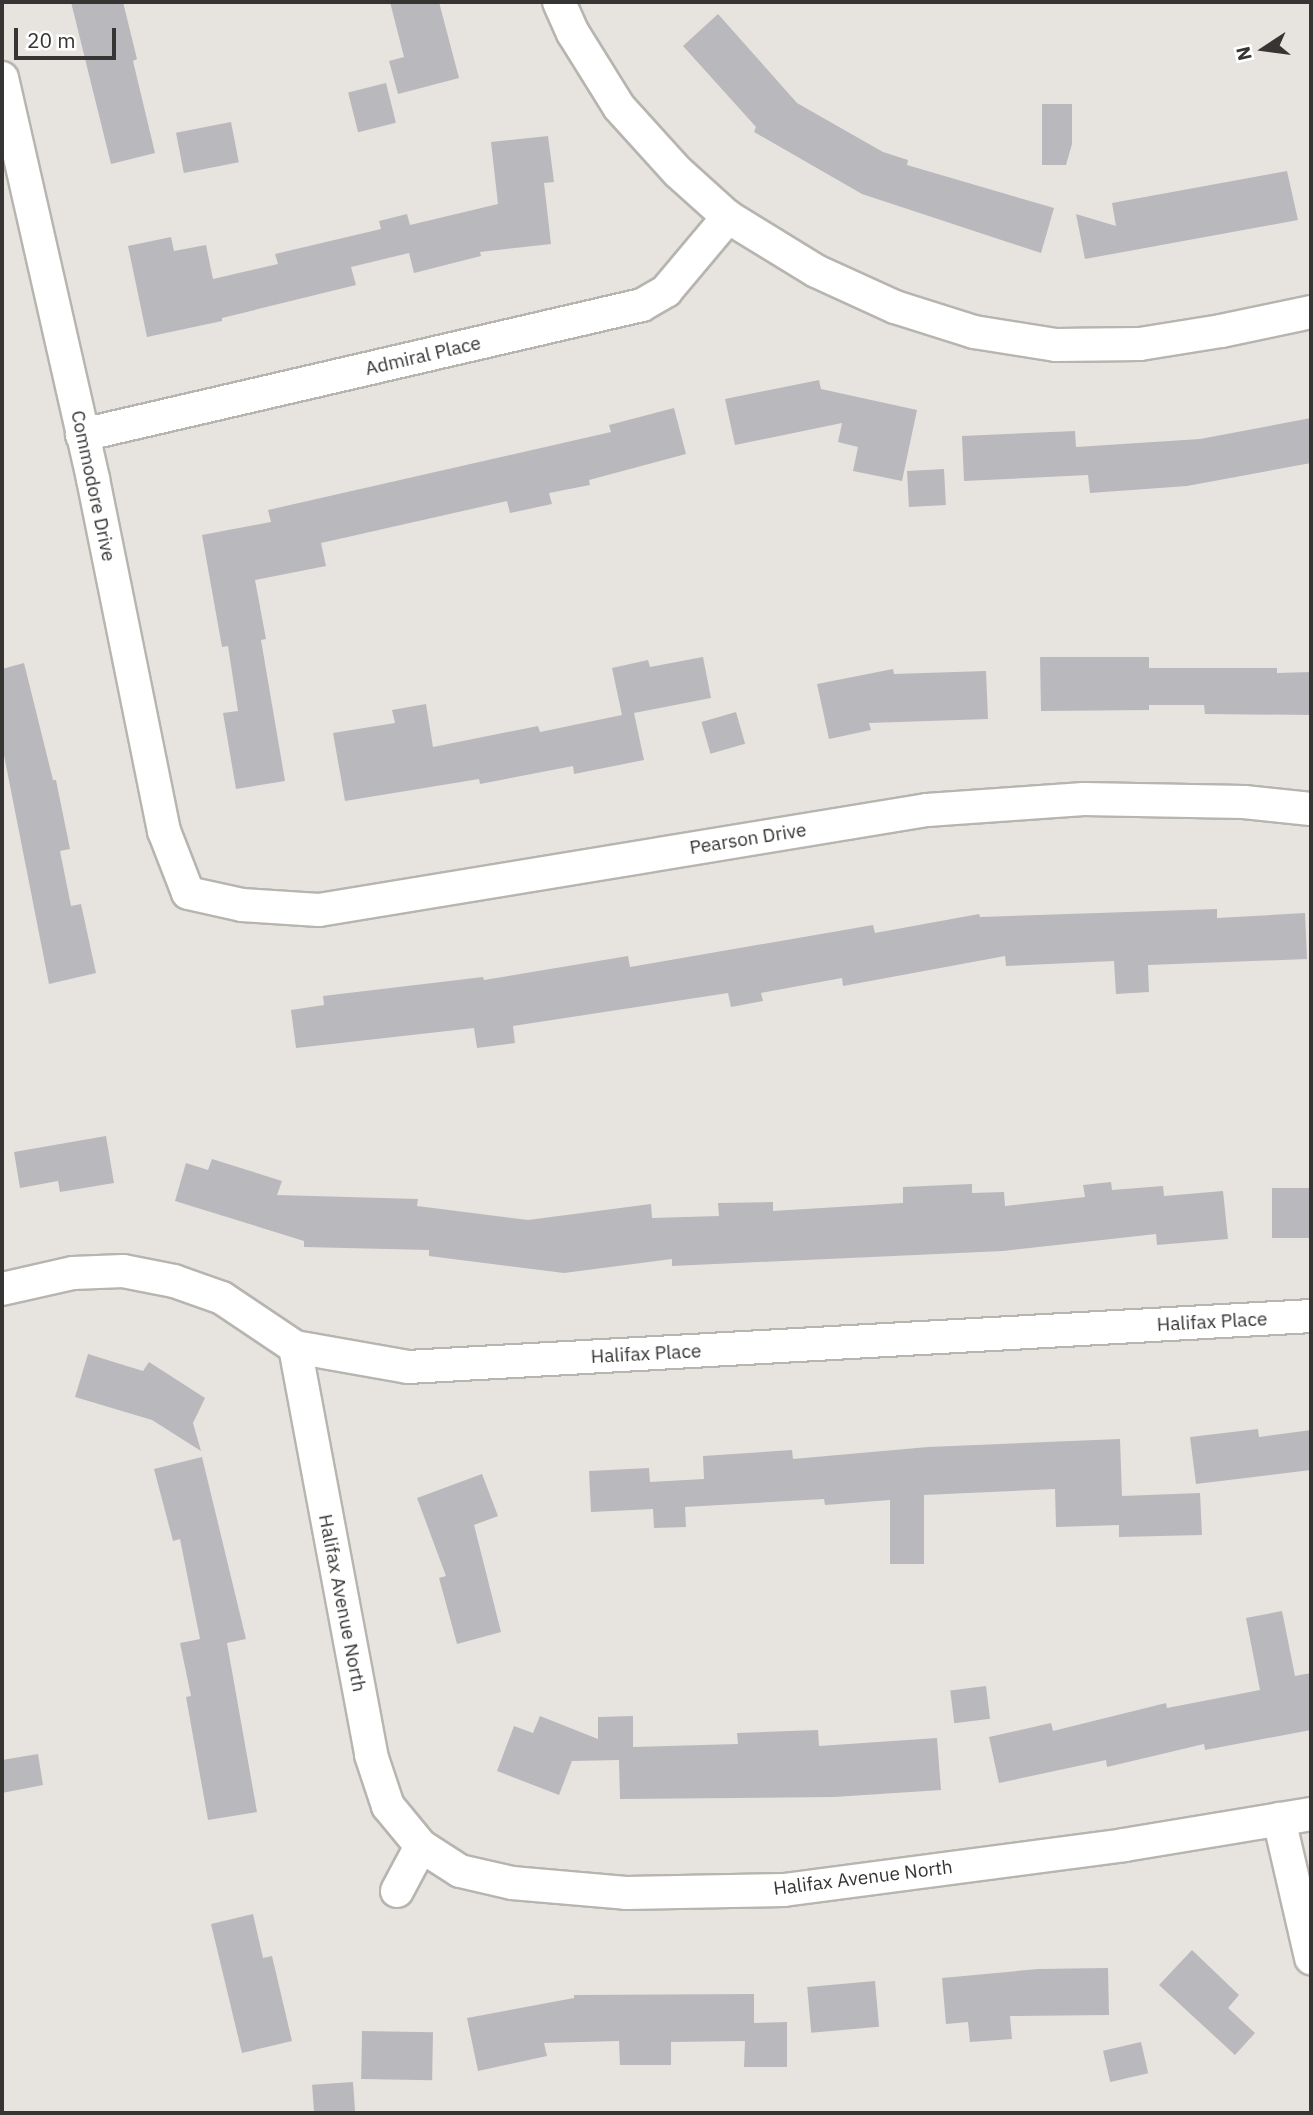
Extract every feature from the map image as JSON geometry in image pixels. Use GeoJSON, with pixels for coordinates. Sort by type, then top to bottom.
{"type":"FeatureCollection","features":[{"type":"Feature","properties":{"kind":"street"},"geometry":{"type":"LineString","coordinates":[[559,2],[573,33],[619,107],[678,172],[728,217],[816,271],[895,307],[974,332],[1056,345],[1140,344],[1221,331],[1311,312]]}},
{"type":"Feature","properties":{"kind":"street","name":"Commodore Drive"},"geometry":{"type":"LineString","coordinates":[[2,78],[82,435],[164,831],[188,893]]}},
{"type":"Feature","properties":{"kind":"street","name":"Admiral Place"},"geometry":{"type":"LineString","coordinates":[[82,435],[642,305],[666,290],[728,217]]}},
{"type":"Feature","properties":{"kind":"street","name":"Pearson Drive"},"geometry":{"type":"LineString","coordinates":[[188,893],[242,905],[319,910],[927,810],[1084,799],[1244,803],[1311,809]]}},
{"type":"Feature","properties":{"kind":"street","name":"Halifax Place"},"geometry":{"type":"LineString","coordinates":[[2,1289],[73,1273],[136,1273],[174,1281],[222,1298],[295,1347],[408,1367],[1311,1317]]}},
{"type":"Feature","properties":{"kind":"street","name":"Halifax Avenue North"},"geometry":{"type":"LineString","coordinates":[[295,1347],[371,1755],[388,1806],[421,1846],[460,1871],[512,1883],[626,1893],[784,1890],[1124,1845],[1311,1814]]}},
{"type":"Feature","properties":{"kind":"street"},"geometry":{"type":"LineString","coordinates":[[1279,1819],[1311,1958]]}},
{"type":"Feature","properties":{"kind":"street"},"geometry":{"type":"LineString","coordinates":[[397,1891],[421,1846]]}},
{"type":"Feature","properties":{"kind":"building"},"geometry":{"type":"Polygon","coordinates":[[[71,2],[123,2],[137,59],[133,61],[155,153],[111,164],[71,2]]]}},
{"type":"Feature","properties":{"kind":"building"},"geometry":{"type":"Polygon","coordinates":[[[390,2],[439,2],[459,78],[398,94],[389,61],[404,57],[390,2]]]}},
{"type":"Feature","properties":{"kind":"building"},"geometry":{"type":"Polygon","coordinates":[[[718,14],[797,103],[883,152],[908,160],[907,165],[1054,208],[1041,253],[862,194],[754,132],[756,127],[683,46],[718,14]]]}},
{"type":"Feature","properties":{"kind":"building"},"geometry":{"type":"Polygon","coordinates":[[[386,83],[396,123],[358,132],[348,92],[386,83]]]}},
{"type":"Feature","properties":{"kind":"building"},"geometry":{"type":"Polygon","coordinates":[[[1042,104],[1072,104],[1072,144],[1066,165],[1042,165],[1042,104]]]}},
{"type":"Feature","properties":{"kind":"building"},"geometry":{"type":"Polygon","coordinates":[[[231,122],[239,162],[184,173],[176,133],[231,122]]]}},
{"type":"Feature","properties":{"kind":"building"},"geometry":{"type":"Polygon","coordinates":[[[548,136],[554,182],[544,183],[551,244],[480,252],[481,256],[414,273],[409,253],[351,267],[356,285],[222,318],[222,321],[147,337],[128,246],[171,237],[174,251],[206,245],[213,279],[278,264],[275,254],[381,229],[379,221],[407,214],[410,225],[498,204],[491,142],[548,136]]]}},
{"type":"Feature","properties":{"kind":"building"},"geometry":{"type":"Polygon","coordinates":[[[1287,171],[1298,220],[1085,259],[1076,214],[1116,226],[1112,203],[1287,171]]]}},
{"type":"Feature","properties":{"kind":"building"},"geometry":{"type":"Polygon","coordinates":[[[819,380],[821,389],[917,410],[902,481],[853,471],[858,447],[838,442],[842,423],[735,445],[725,399],[819,380]]]}},
{"type":"Feature","properties":{"kind":"building"},"geometry":{"type":"Polygon","coordinates":[[[674,408],[686,454],[589,480],[590,485],[549,493],[552,504],[510,513],[507,501],[321,543],[326,566],[255,580],[266,639],[261,640],[285,781],[236,789],[223,713],[238,711],[228,646],[222,647],[202,535],[271,522],[268,510],[611,432],[609,425],[674,408]]]}},
{"type":"Feature","properties":{"kind":"building"},"geometry":{"type":"Polygon","coordinates":[[[1311,418],[1311,463],[1187,486],[1090,493],[1088,475],[964,481],[962,436],[1075,431],[1076,447],[1200,439],[1311,418]]]}},
{"type":"Feature","properties":{"kind":"building"},"geometry":{"type":"Polygon","coordinates":[[[944,469],[946,505],[909,507],[907,471],[944,469]]]}},
{"type":"Feature","properties":{"kind":"building"},"geometry":{"type":"Polygon","coordinates":[[[703,657],[711,698],[634,713],[644,760],[574,774],[573,766],[480,784],[479,779],[345,801],[333,733],[395,723],[392,710],[426,704],[433,747],[538,726],[540,732],[622,715],[612,668],[648,660],[650,667],[703,657]]]}},
{"type":"Feature","properties":{"kind":"building"},"geometry":{"type":"Polygon","coordinates":[[[1040,657],[1149,657],[1149,668],[1277,668],[1277,673],[1311,672],[1311,715],[1205,714],[1204,705],[1149,705],[1149,710],[1041,711],[1040,657]]]}},
{"type":"Feature","properties":{"kind":"building"},"geometry":{"type":"Polygon","coordinates":[[[24,663],[53,780],[56,780],[70,849],[60,851],[71,906],[81,904],[96,973],[49,984],[2,745],[2,669],[24,663]]]}},
{"type":"Feature","properties":{"kind":"building"},"geometry":{"type":"Polygon","coordinates":[[[893,669],[894,674],[986,671],[988,719],[869,723],[871,730],[829,739],[817,684],[893,669]]]}},
{"type":"Feature","properties":{"kind":"building"},"geometry":{"type":"Polygon","coordinates":[[[736,712],[745,744],[710,754],[701,722],[736,712]]]}},
{"type":"Feature","properties":{"kind":"building"},"geometry":{"type":"Polygon","coordinates":[[[1217,909],[1217,918],[1305,913],[1307,959],[1148,965],[1149,992],[1116,994],[1114,961],[1006,966],[1005,956],[843,986],[842,978],[761,993],[763,1001],[731,1007],[728,993],[513,1026],[515,1043],[477,1048],[474,1028],[296,1048],[291,1010],[324,1005],[323,996],[483,977],[484,980],[628,956],[630,967],[873,925],[875,933],[979,914],[980,917],[1217,909]]]}},
{"type":"Feature","properties":{"kind":"building"},"geometry":{"type":"Polygon","coordinates":[[[106,1136],[114,1183],[60,1192],[58,1181],[20,1188],[14,1152],[106,1136]]]}},
{"type":"Feature","properties":{"kind":"building"},"geometry":{"type":"Polygon","coordinates":[[[212,1159],[282,1181],[277,1195],[418,1199],[417,1206],[528,1220],[651,1204],[652,1218],[719,1216],[718,1203],[773,1202],[773,1211],[903,1203],[903,1187],[972,1184],[972,1193],[1004,1192],[1005,1206],[1085,1197],[1083,1185],[1111,1182],[1112,1190],[1163,1186],[1164,1196],[1223,1191],[1228,1239],[1157,1245],[1156,1234],[1003,1251],[672,1266],[672,1259],[564,1273],[429,1256],[429,1250],[304,1247],[304,1241],[175,1201],[186,1163],[208,1170],[212,1159]]]}},
{"type":"Feature","properties":{"kind":"building"},"geometry":{"type":"Polygon","coordinates":[[[1272,1188],[1311,1188],[1311,1238],[1272,1238],[1272,1188]]]}},
{"type":"Feature","properties":{"kind":"building"},"geometry":{"type":"Polygon","coordinates":[[[88,1354],[143,1371],[149,1362],[205,1398],[193,1423],[201,1451],[152,1420],[75,1397],[88,1354]]]}},
{"type":"Feature","properties":{"kind":"building"},"geometry":{"type":"Polygon","coordinates":[[[1258,1429],[1259,1437],[1311,1430],[1311,1470],[1196,1484],[1190,1437],[1258,1429]]]}},
{"type":"Feature","properties":{"kind":"building"},"geometry":{"type":"Polygon","coordinates":[[[1120,1439],[1122,1496],[1200,1493],[1202,1535],[1119,1537],[1119,1525],[1056,1527],[1055,1489],[924,1495],[924,1564],[890,1564],[890,1500],[825,1505],[824,1499],[685,1507],[686,1527],[654,1528],[653,1509],[591,1512],[589,1471],[649,1468],[650,1482],[704,1479],[703,1456],[792,1450],[793,1459],[928,1447],[1120,1439]]]}},
{"type":"Feature","properties":{"kind":"building"},"geometry":{"type":"Polygon","coordinates":[[[202,1457],[246,1639],[227,1643],[257,1812],[208,1820],[186,1697],[191,1696],[180,1643],[200,1639],[180,1539],[173,1541],[154,1469],[202,1457]]]}},
{"type":"Feature","properties":{"kind":"building"},"geometry":{"type":"Polygon","coordinates":[[[482,1474],[498,1516],[474,1525],[501,1632],[457,1644],[439,1578],[446,1576],[417,1498],[482,1474]]]}},
{"type":"Feature","properties":{"kind":"building"},"geometry":{"type":"Polygon","coordinates":[[[1282,1611],[1295,1676],[1311,1673],[1311,1730],[1205,1750],[1204,1744],[1107,1767],[1106,1760],[999,1783],[989,1737],[1051,1723],[1053,1731],[1166,1703],[1167,1708],[1260,1690],[1246,1618],[1282,1611]]]}},
{"type":"Feature","properties":{"kind":"building"},"geometry":{"type":"Polygon","coordinates":[[[986,1686],[990,1719],[954,1723],[950,1690],[986,1686]]]}},
{"type":"Feature","properties":{"kind":"building"},"geometry":{"type":"Polygon","coordinates":[[[540,1716],[598,1739],[598,1717],[633,1716],[633,1747],[738,1744],[737,1733],[818,1730],[819,1746],[937,1738],[941,1790],[834,1797],[620,1799],[619,1760],[572,1761],[559,1795],[497,1771],[514,1726],[533,1733],[540,1716]]]}},
{"type":"Feature","properties":{"kind":"building"},"geometry":{"type":"Polygon","coordinates":[[[38,1754],[43,1785],[2,1793],[2,1760],[38,1754]]]}},
{"type":"Feature","properties":{"kind":"building"},"geometry":{"type":"Polygon","coordinates":[[[253,1914],[263,1958],[272,1956],[292,2041],[242,2053],[211,1924],[253,1914]]]}},
{"type":"Feature","properties":{"kind":"building"},"geometry":{"type":"Polygon","coordinates":[[[1192,1950],[1239,1995],[1228,2008],[1255,2033],[1235,2055],[1159,1985],[1192,1950]]]}},
{"type":"Feature","properties":{"kind":"building"},"geometry":{"type":"Polygon","coordinates":[[[1108,1968],[1109,2015],[1010,2016],[1012,2039],[970,2042],[968,2022],[946,2024],[942,1978],[1038,1969],[1108,1968]]]}},
{"type":"Feature","properties":{"kind":"building"},"geometry":{"type":"Polygon","coordinates":[[[875,1981],[879,2027],[811,2033],[807,1987],[875,1981]]]}},
{"type":"Feature","properties":{"kind":"building"},"geometry":{"type":"Polygon","coordinates":[[[754,1994],[754,2023],[787,2022],[787,2067],[744,2067],[745,2041],[671,2042],[671,2065],[620,2065],[619,2041],[544,2043],[547,2056],[478,2071],[467,2018],[574,1998],[574,1995],[754,1994]]]}},
{"type":"Feature","properties":{"kind":"building"},"geometry":{"type":"Polygon","coordinates":[[[362,2031],[433,2032],[432,2080],[361,2079],[362,2031]]]}},
{"type":"Feature","properties":{"kind":"building"},"geometry":{"type":"Polygon","coordinates":[[[1141,2042],[1148,2073],[1110,2082],[1103,2051],[1141,2042]]]}},
{"type":"Feature","properties":{"kind":"building"},"geometry":{"type":"Polygon","coordinates":[[[353,2082],[355,2113],[314,2113],[312,2085],[353,2082]]]}}]}
